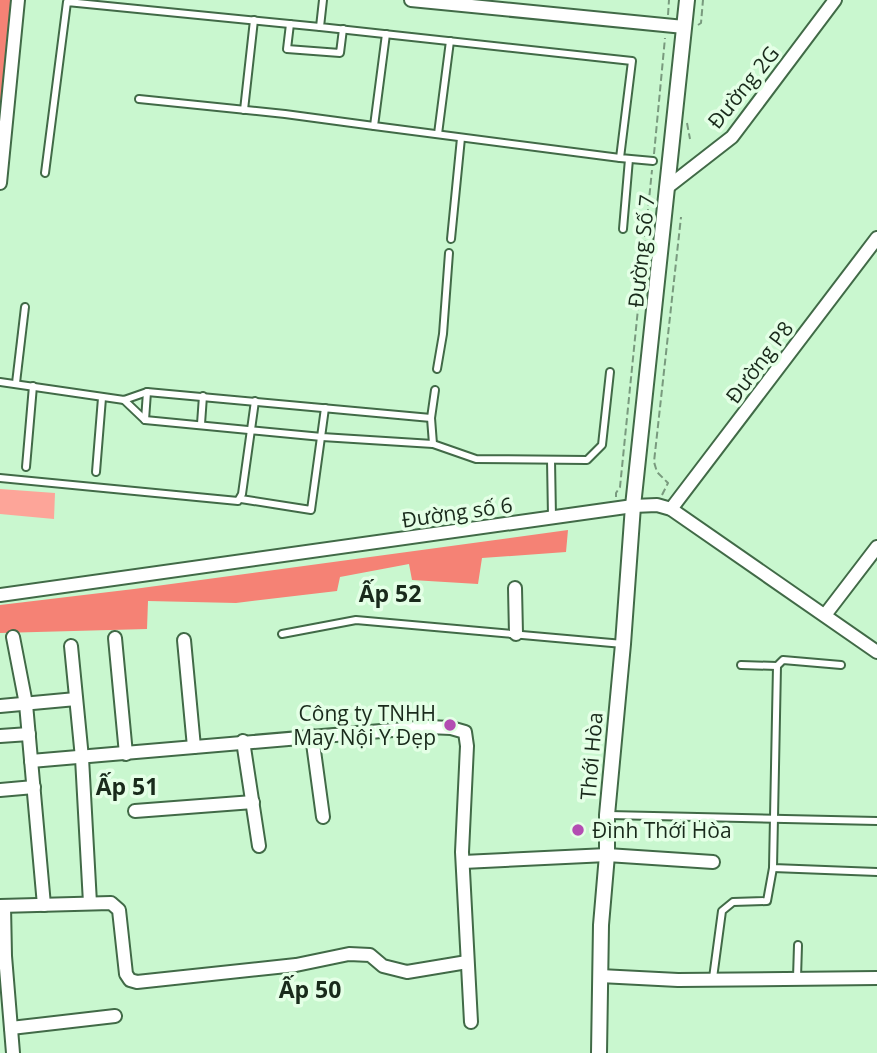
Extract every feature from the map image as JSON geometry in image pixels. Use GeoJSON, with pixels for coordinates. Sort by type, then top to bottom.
{"type":"FeatureCollection","features":[{"type":"Feature","properties":{"kind":"street"},"geometry":{"type":"LineString","coordinates":[[0,183],[18,0]]}},
{"type":"Feature","properties":{"kind":"street"},"geometry":{"type":"LineString","coordinates":[[411,0],[684,27]]}},
{"type":"Feature","properties":{"kind":"street","name":"Đường Số 7"},"geometry":{"type":"LineString","coordinates":[[634,506],[687,0]]}},
{"type":"Feature","properties":{"kind":"street","name":"Đường 2G"},"geometry":{"type":"LineString","coordinates":[[669,186],[733,136],[835,0]]}},
{"type":"Feature","properties":{"kind":"street","name":"Đường P8"},"geometry":{"type":"LineString","coordinates":[[671,509],[877,238]]}},
{"type":"Feature","properties":{"kind":"street","name":"Đường số 6"},"geometry":{"type":"LineString","coordinates":[[0,595],[634,506],[657,505],[671,509],[877,652]]}},
{"type":"Feature","properties":{"kind":"street","name":"Thới Hòa"},"geometry":{"type":"LineString","coordinates":[[598,1053],[607,815],[634,506]]}},
{"type":"Feature","properties":{"kind":"street"},"geometry":{"type":"LineString","coordinates":[[825,615],[877,547]]}},
{"type":"Feature","properties":{"kind":"street"},"geometry":{"type":"LineString","coordinates":[[515,588],[516,634]]}},
{"type":"Feature","properties":{"kind":"street"},"geometry":{"type":"LineString","coordinates":[[13,637],[26,704],[44,905]]}},
{"type":"Feature","properties":{"kind":"street"},"geometry":{"type":"LineString","coordinates":[[115,638],[126,754]]}},
{"type":"Feature","properties":{"kind":"street"},"geometry":{"type":"LineString","coordinates":[[184,640],[194,747]]}},
{"type":"Feature","properties":{"kind":"street"},"geometry":{"type":"LineString","coordinates":[[71,646],[82,758],[90,903]]}},
{"type":"Feature","properties":{"kind":"street"},"geometry":{"type":"LineString","coordinates":[[0,706],[76,699]]}},
{"type":"Feature","properties":{"kind":"street"},"geometry":{"type":"LineString","coordinates":[[32,761],[428,727],[465,732],[467,746],[463,862],[471,1022]]}},
{"type":"Feature","properties":{"kind":"street"},"geometry":{"type":"LineString","coordinates":[[0,736],[29,734]]}},
{"type":"Feature","properties":{"kind":"street"},"geometry":{"type":"LineString","coordinates":[[312,736],[323,817]]}},
{"type":"Feature","properties":{"kind":"street"},"geometry":{"type":"LineString","coordinates":[[243,741],[259,846]]}},
{"type":"Feature","properties":{"kind":"street"},"geometry":{"type":"LineString","coordinates":[[0,790],[34,788]]}},
{"type":"Feature","properties":{"kind":"street"},"geometry":{"type":"LineString","coordinates":[[135,811],[253,802]]}},
{"type":"Feature","properties":{"kind":"street"},"geometry":{"type":"LineString","coordinates":[[463,862],[607,855],[713,862]]}},
{"type":"Feature","properties":{"kind":"street"},"geometry":{"type":"LineString","coordinates":[[13,1053],[2,906],[111,904],[118,910],[126,974],[137,982],[296,965],[349,954],[370,955],[383,966],[407,972],[467,962]]}},
{"type":"Feature","properties":{"kind":"street"},"geometry":{"type":"LineString","coordinates":[[600,976],[678,980],[877,978]]}},
{"type":"Feature","properties":{"kind":"street"},"geometry":{"type":"LineString","coordinates":[[11,1028],[115,1016]]}},
{"type":"Feature","properties":{"kind":"lane"},"geometry":{"type":"LineString","coordinates":[[320,27],[323,0]]}},
{"type":"Feature","properties":{"kind":"lane"},"geometry":{"type":"LineString","coordinates":[[45,173],[67,2],[632,61],[620,158]]}},
{"type":"Feature","properties":{"kind":"lane"},"geometry":{"type":"LineString","coordinates":[[244,110],[254,20]]}},
{"type":"Feature","properties":{"kind":"lane"},"geometry":{"type":"LineString","coordinates":[[289,24],[287,49],[340,54],[343,29]]}},
{"type":"Feature","properties":{"kind":"lane"},"geometry":{"type":"LineString","coordinates":[[374,126],[386,34]]}},
{"type":"Feature","properties":{"kind":"lane"},"geometry":{"type":"LineString","coordinates":[[438,134],[450,41]]}},
{"type":"Feature","properties":{"kind":"lane"},"geometry":{"type":"LineString","coordinates":[[138,99],[653,161]]}},
{"type":"Feature","properties":{"kind":"lane"},"geometry":{"type":"LineString","coordinates":[[451,239],[461,138]]}},
{"type":"Feature","properties":{"kind":"lane"},"geometry":{"type":"LineString","coordinates":[[623,229],[629,159]]}},
{"type":"Feature","properties":{"kind":"lane"},"geometry":{"type":"LineString","coordinates":[[437,369],[450,253]]}},
{"type":"Feature","properties":{"kind":"lane"},"geometry":{"type":"LineString","coordinates":[[16,383],[25,307]]}},
{"type":"Feature","properties":{"kind":"lane"},"geometry":{"type":"LineString","coordinates":[[124,400],[145,419],[322,437],[433,443],[476,458],[587,460],[601,444],[610,372]]}},
{"type":"Feature","properties":{"kind":"lane"},"geometry":{"type":"LineString","coordinates":[[0,382],[124,400],[147,392],[431,418]]}},
{"type":"Feature","properties":{"kind":"lane"},"geometry":{"type":"LineString","coordinates":[[26,467],[33,386]]}},
{"type":"Feature","properties":{"kind":"lane"},"geometry":{"type":"LineString","coordinates":[[433,443],[431,418],[435,390]]}},
{"type":"Feature","properties":{"kind":"lane"},"geometry":{"type":"LineString","coordinates":[[145,419],[147,392]]}},
{"type":"Feature","properties":{"kind":"lane"},"geometry":{"type":"LineString","coordinates":[[201,424],[203,396]]}},
{"type":"Feature","properties":{"kind":"lane"},"geometry":{"type":"LineString","coordinates":[[96,472],[102,398]]}},
{"type":"Feature","properties":{"kind":"lane"},"geometry":{"type":"LineString","coordinates":[[241,499],[253,430],[255,401]]}},
{"type":"Feature","properties":{"kind":"lane"},"geometry":{"type":"LineString","coordinates":[[0,478],[234,502],[241,499],[311,510],[325,408]]}},
{"type":"Feature","properties":{"kind":"lane"},"geometry":{"type":"LineString","coordinates":[[551,460],[552,518]]}},
{"type":"Feature","properties":{"kind":"lane"},"geometry":{"type":"LineString","coordinates":[[282,634],[356,620],[624,644]]}},
{"type":"Feature","properties":{"kind":"lane"},"geometry":{"type":"LineString","coordinates":[[713,978],[723,909],[733,902],[767,901],[773,868],[772,818],[778,666],[783,660],[841,665]]}},
{"type":"Feature","properties":{"kind":"lane"},"geometry":{"type":"LineString","coordinates":[[741,665],[778,666]]}},
{"type":"Feature","properties":{"kind":"lane"},"geometry":{"type":"LineString","coordinates":[[607,815],[877,821]]}},
{"type":"Feature","properties":{"kind":"lane"},"geometry":{"type":"LineString","coordinates":[[773,868],[877,872]]}},
{"type":"Feature","properties":{"kind":"lane"},"geometry":{"type":"LineString","coordinates":[[797,978],[798,945]]}},
{"type":"Feature","properties":{"kind":"path"},"geometry":{"type":"LineString","coordinates":[[618,509],[616,493],[620,487],[669,0]]}},
{"type":"Feature","properties":{"kind":"path"},"geometry":{"type":"LineString","coordinates":[[657,505],[668,483],[657,472],[653,462],[681,216]]}},
{"type":"Feature","properties":{"kind":"shaded area"},"geometry":{"type":"Polygon","coordinates":[[[0,0],[11,0],[0,113],[0,0]]]}},
{"type":"Feature","properties":{"kind":"shaded area"},"geometry":{"type":"Polygon","coordinates":[[[0,489],[55,493],[54,519],[0,514],[0,489]]]}},
{"type":"Feature","properties":{"kind":"shaded area"},"geometry":{"type":"Polygon","coordinates":[[[568,530],[566,552],[482,558],[478,584],[412,580],[409,564],[340,577],[337,591],[236,603],[148,601],[147,629],[0,633],[0,605],[568,530]]]}},
{"type":"Feature","properties":{"kind":"place","name":"Công ty TNHH May Nội Y Đẹp"},"geometry":{"type":"Point","coordinates":[450,725]}},
{"type":"Feature","properties":{"kind":"place","name":"Đình Thới Hòa"},"geometry":{"type":"Point","coordinates":[578,830]}},
{"type":"Feature","properties":{"kind":"district","name":"Ấp 52"},"geometry":{"type":"Point","coordinates":[390,593]}},
{"type":"Feature","properties":{"kind":"district","name":"Ấp 51"},"geometry":{"type":"Point","coordinates":[127,786]}},
{"type":"Feature","properties":{"kind":"district","name":"Ấp 50"},"geometry":{"type":"Point","coordinates":[310,989]}}]}
